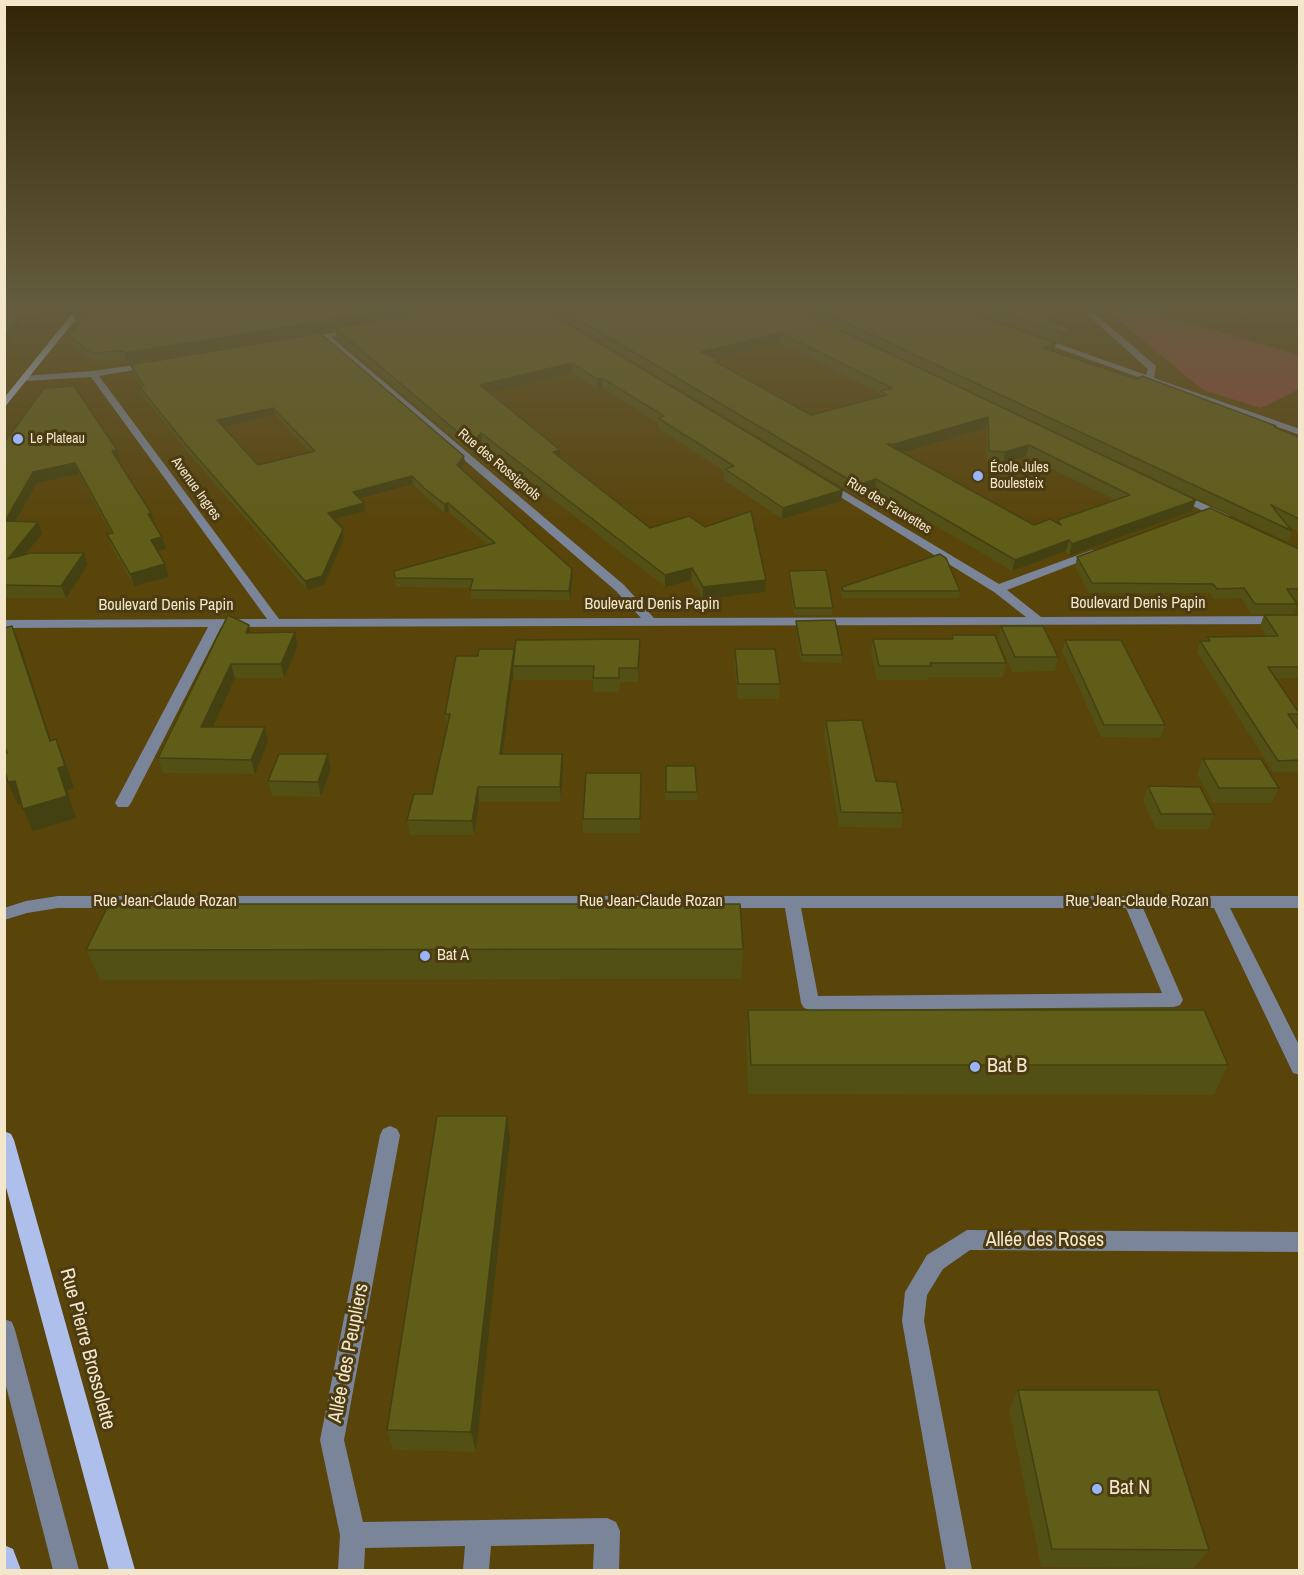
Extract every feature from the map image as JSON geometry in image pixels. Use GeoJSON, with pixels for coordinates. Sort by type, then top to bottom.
{"type":"FeatureCollection","features":[{"type":"Feature","properties":{"kind":"main road"},"geometry":{"type":"LineString","coordinates":[[4,405],[22,382]]}},
{"type":"Feature","properties":{"kind":"main road","name":"Rue Pierre Brossolette"},"geometry":{"type":"LineString","coordinates":[[4,1140],[122,1570]]}},
{"type":"Feature","properties":{"kind":"main road"},"geometry":{"type":"LineString","coordinates":[[4,1558],[8,1570]]}},
{"type":"Feature","properties":{"kind":"street","name":"Avenue Ingres"},"geometry":{"type":"LineString","coordinates":[[99,382],[275,622]]}},
{"type":"Feature","properties":{"kind":"street","name":"Rue des Rossignols"},"geometry":{"type":"LineString","coordinates":[[380,382],[621,588],[651,622]]}},
{"type":"Feature","properties":{"kind":"street"},"geometry":{"type":"LineString","coordinates":[[1159,382],[1299,432]]}},
{"type":"Feature","properties":{"kind":"street","name":"Rue des Fauvettes"},"geometry":{"type":"LineString","coordinates":[[814,477],[998,589],[1037,620]]}},
{"type":"Feature","properties":{"kind":"street"},"geometry":{"type":"LineString","coordinates":[[1168,490],[1236,523]]}},
{"type":"Feature","properties":{"kind":"street"},"geometry":{"type":"LineString","coordinates":[[1197,515],[1210,510]]}},
{"type":"Feature","properties":{"kind":"street"},"geometry":{"type":"LineString","coordinates":[[998,589],[1102,550]]}},
{"type":"Feature","properties":{"kind":"street","name":"Boulevard Denis Papin"},"geometry":{"type":"LineString","coordinates":[[4,624],[1299,620]]}},
{"type":"Feature","properties":{"kind":"street"},"geometry":{"type":"LineString","coordinates":[[123,803],[217,622]]}},
{"type":"Feature","properties":{"kind":"street","name":"Rue Jean-Claude Rozan"},"geometry":{"type":"LineString","coordinates":[[4,914],[26,907],[58,902],[1299,902]]}},
{"type":"Feature","properties":{"kind":"street"},"geometry":{"type":"LineString","coordinates":[[792,902],[810,1003],[1174,1000],[1132,902]]}},
{"type":"Feature","properties":{"kind":"street"},"geometry":{"type":"LineString","coordinates":[[1219,902],[1299,1067]]}},
{"type":"Feature","properties":{"kind":"street","name":"Allée des Peupliers"},"geometry":{"type":"LineString","coordinates":[[351,1570],[353,1535],[332,1440],[390,1135]]}},
{"type":"Feature","properties":{"kind":"street","name":"Allée des Roses"},"geometry":{"type":"LineString","coordinates":[[959,1570],[914,1321],[916,1292],[935,1262],[967,1240],[1299,1242]]}},
{"type":"Feature","properties":{"kind":"street"},"geometry":{"type":"LineString","coordinates":[[4,1330],[66,1570]]}},
{"type":"Feature","properties":{"kind":"street"},"geometry":{"type":"LineString","coordinates":[[353,1535],[607,1531],[606,1570]]}},
{"type":"Feature","properties":{"kind":"street"},"geometry":{"type":"LineString","coordinates":[[476,1570],[479,1533]]}},
{"type":"Feature","properties":{"kind":"shaded area"},"geometry":{"type":"Polygon","coordinates":[[[1194,382],[1299,382],[1299,389],[1261,408],[1203,390],[1194,382]]]}},
{"type":"Feature","properties":{"kind":"building"},"geometry":{"type":"Polygon","coordinates":[[[142,382],[378,382],[464,456],[457,465],[572,569],[569,591],[470,590],[473,579],[395,578],[394,571],[495,543],[412,476],[353,492],[364,503],[328,513],[343,529],[322,576],[305,581],[183,441],[140,387],[144,386],[142,382]],[[273,408],[217,420],[258,465],[315,451],[273,408]]]}},
{"type":"Feature","properties":{"kind":"building"},"geometry":{"type":"Polygon","coordinates":[[[399,382],[490,382],[480,385],[560,450],[553,452],[650,528],[689,516],[705,527],[751,511],[766,580],[703,587],[692,568],[665,575],[481,433],[472,444],[399,382]]]}},
{"type":"Feature","properties":{"kind":"building"},"geometry":{"type":"Polygon","coordinates":[[[609,382],[665,382],[843,490],[783,508],[725,469],[734,466],[658,418],[664,416],[609,382]]]}},
{"type":"Feature","properties":{"kind":"building"},"geometry":{"type":"Polygon","coordinates":[[[685,382],[753,382],[811,415],[887,395],[881,391],[892,388],[881,382],[950,382],[1196,500],[1072,544],[1069,540],[1015,560],[876,479],[858,485],[685,382]],[[988,417],[895,444],[887,444],[1034,525],[1050,519],[1061,525],[1058,520],[1130,495],[1029,445],[1005,452],[989,451],[988,417]]]}},
{"type":"Feature","properties":{"kind":"building"},"geometry":{"type":"Polygon","coordinates":[[[974,382],[1159,382],[1276,426],[1274,427],[1299,437],[1299,519],[1271,505],[1292,531],[974,382]]]}},
{"type":"Feature","properties":{"kind":"building"},"geometry":{"type":"Polygon","coordinates":[[[74,386],[117,450],[112,451],[151,513],[148,514],[162,537],[151,540],[165,564],[130,574],[107,534],[113,533],[75,463],[33,472],[5,521],[38,522],[8,559],[31,553],[84,553],[61,586],[4,585],[4,443],[44,388],[74,386]]]}},
{"type":"Feature","properties":{"kind":"building"},"geometry":{"type":"Polygon","coordinates":[[[1210,508],[1299,549],[1299,589],[1287,589],[1297,604],[1255,604],[1244,588],[1217,589],[1213,584],[1092,583],[1077,557],[1210,508]]]}},
{"type":"Feature","properties":{"kind":"building"},"geometry":{"type":"Polygon","coordinates":[[[940,554],[946,558],[960,591],[843,591],[842,587],[940,554]]]}},
{"type":"Feature","properties":{"kind":"building"},"geometry":{"type":"Polygon","coordinates":[[[826,570],[833,608],[795,608],[789,571],[826,570]]]}},
{"type":"Feature","properties":{"kind":"building"},"geometry":{"type":"Polygon","coordinates":[[[228,615],[249,625],[246,633],[295,632],[281,664],[231,664],[201,727],[265,727],[251,760],[158,758],[228,615]]]}},
{"type":"Feature","properties":{"kind":"building"},"geometry":{"type":"Polygon","coordinates":[[[1264,615],[1299,615],[1299,667],[1268,667],[1299,713],[1288,714],[1299,730],[1299,760],[1278,761],[1200,641],[1210,641],[1207,637],[1278,636],[1264,615]]]}},
{"type":"Feature","properties":{"kind":"building"},"geometry":{"type":"Polygon","coordinates":[[[835,620],[842,655],[802,655],[796,621],[835,620]]]}},
{"type":"Feature","properties":{"kind":"building"},"geometry":{"type":"Polygon","coordinates":[[[12,626],[50,741],[56,739],[65,766],[58,768],[67,796],[23,809],[15,781],[8,782],[4,768],[4,754],[7,753],[4,743],[4,628],[12,626]]]}},
{"type":"Feature","properties":{"kind":"building"},"geometry":{"type":"Polygon","coordinates":[[[1001,626],[1043,626],[1058,657],[1015,657],[1001,626]]]}},
{"type":"Feature","properties":{"kind":"building"},"geometry":{"type":"Polygon","coordinates":[[[952,635],[995,635],[1006,663],[879,666],[873,639],[953,639],[952,635]]]}},
{"type":"Feature","properties":{"kind":"building"},"geometry":{"type":"Polygon","coordinates":[[[640,639],[638,668],[619,668],[619,678],[593,678],[594,666],[513,666],[516,640],[640,639]]]}},
{"type":"Feature","properties":{"kind":"building"},"geometry":{"type":"Polygon","coordinates":[[[1065,640],[1121,640],[1165,725],[1104,725],[1065,640]]]}},
{"type":"Feature","properties":{"kind":"building"},"geometry":{"type":"Polygon","coordinates":[[[479,649],[514,649],[500,754],[562,754],[560,787],[478,787],[472,821],[407,820],[414,794],[432,794],[450,714],[445,714],[456,656],[478,656],[479,649]]]}},
{"type":"Feature","properties":{"kind":"building"},"geometry":{"type":"Polygon","coordinates":[[[735,649],[775,649],[780,684],[738,684],[735,649]]]}},
{"type":"Feature","properties":{"kind":"building"},"geometry":{"type":"Polygon","coordinates":[[[862,720],[876,781],[896,782],[903,813],[841,812],[826,721],[862,720]]]}},
{"type":"Feature","properties":{"kind":"building"},"geometry":{"type":"Polygon","coordinates":[[[279,754],[328,754],[318,782],[268,781],[279,754]]]}},
{"type":"Feature","properties":{"kind":"building"},"geometry":{"type":"Polygon","coordinates":[[[1203,759],[1261,759],[1279,788],[1219,788],[1203,759]]]}},
{"type":"Feature","properties":{"kind":"building"},"geometry":{"type":"Polygon","coordinates":[[[666,766],[695,766],[697,792],[666,792],[666,766]]]}},
{"type":"Feature","properties":{"kind":"building"},"geometry":{"type":"Polygon","coordinates":[[[586,773],[641,773],[640,819],[583,819],[586,773]]]}},
{"type":"Feature","properties":{"kind":"building"},"geometry":{"type":"Polygon","coordinates":[[[1148,786],[1200,787],[1214,814],[1161,814],[1148,786]]]}},
{"type":"Feature","properties":{"kind":"building"},"geometry":{"type":"Polygon","coordinates":[[[109,904],[740,904],[743,949],[86,950],[109,904]]]}},
{"type":"Feature","properties":{"kind":"building"},"geometry":{"type":"Polygon","coordinates":[[[748,1010],[1204,1010],[1228,1065],[751,1065],[748,1010]]]}},
{"type":"Feature","properties":{"kind":"building"},"geometry":{"type":"Polygon","coordinates":[[[437,1116],[507,1116],[471,1432],[387,1430],[437,1116]]]}},
{"type":"Feature","properties":{"kind":"building","name":"Bat N"},"geometry":{"type":"Polygon","coordinates":[[[1018,1390],[1158,1390],[1209,1550],[1052,1549],[1018,1390]]]}},
{"type":"Feature","properties":{"kind":"place","name":"Le Plateau"},"geometry":{"type":"Point","coordinates":[18,439]}},
{"type":"Feature","properties":{"kind":"place","name":"École Jules Boulesteix"},"geometry":{"type":"Point","coordinates":[978,476]}},
{"type":"Feature","properties":{"kind":"place","name":"Bat A"},"geometry":{"type":"Point","coordinates":[425,956]}},
{"type":"Feature","properties":{"kind":"place","name":"Bat B"},"geometry":{"type":"Point","coordinates":[975,1067]}},
{"type":"Feature","properties":{"kind":"place","name":"Bat N"},"geometry":{"type":"Point","coordinates":[1097,1489]}}]}
